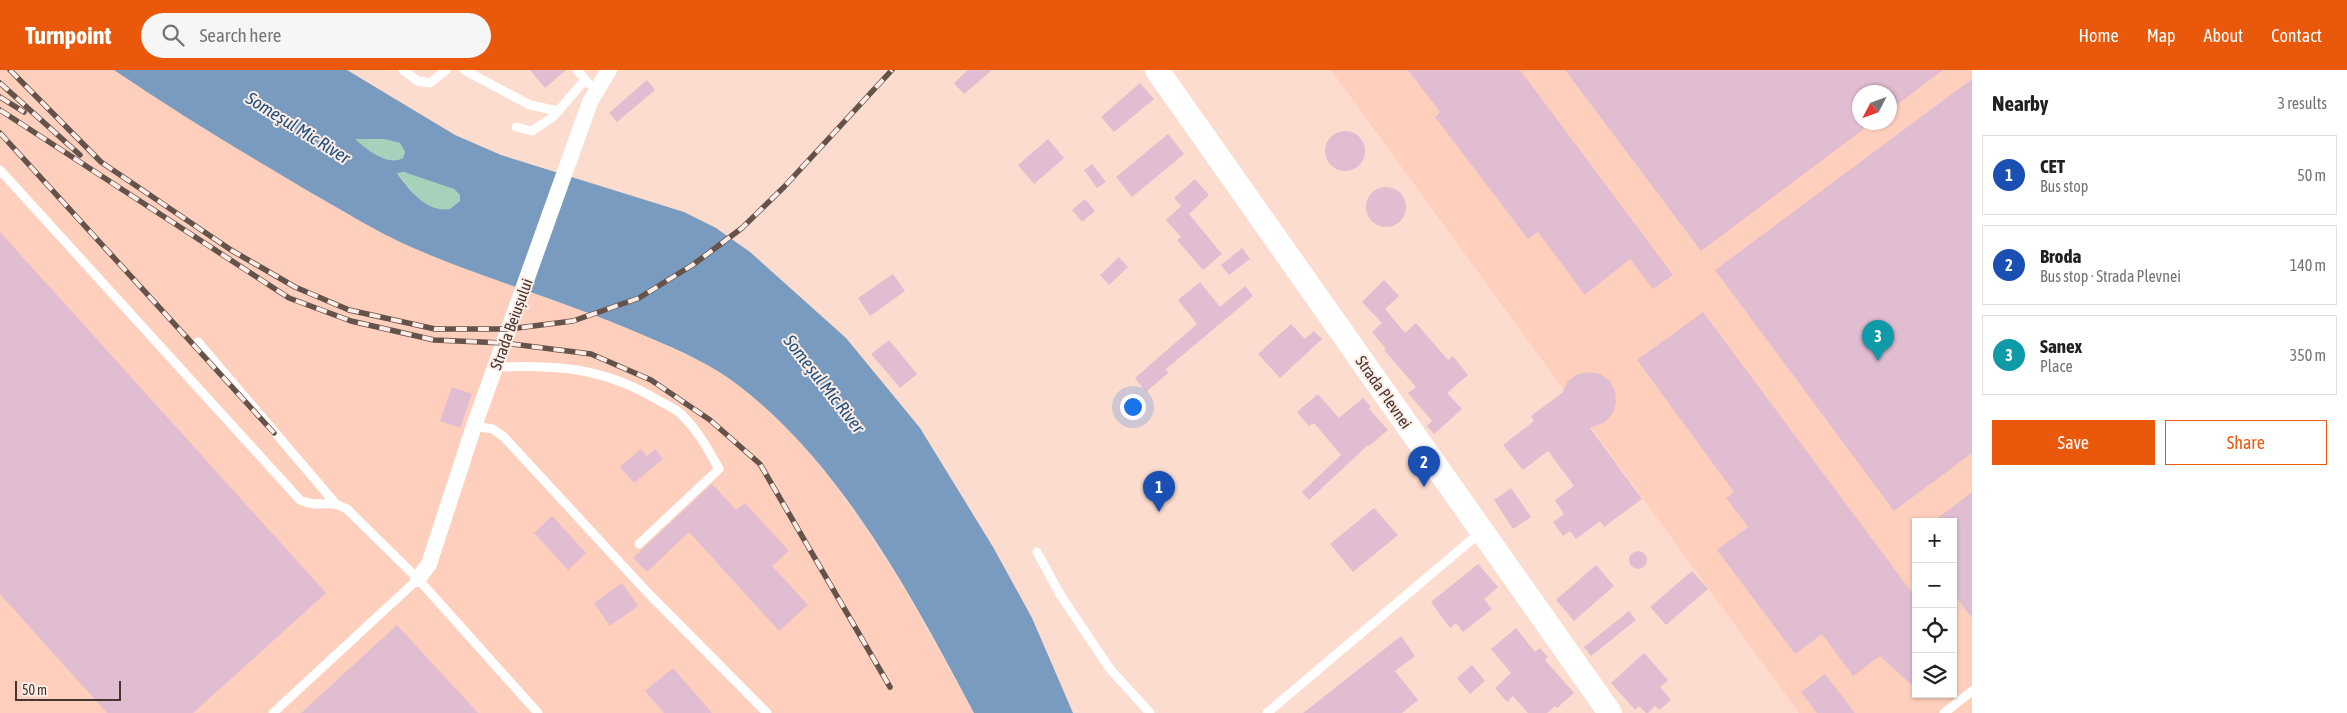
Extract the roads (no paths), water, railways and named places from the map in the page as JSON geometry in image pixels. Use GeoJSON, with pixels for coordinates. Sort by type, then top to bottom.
{"type":"FeatureCollection","features":[{"type":"Feature","properties":{"kind":"main road","name":"Strada Plevnei"},"geometry":{"type":"LineString","coordinates":[[1158,70],[1610,713]]}},
{"type":"Feature","properties":{"kind":"street","name":"Strada Beiușului"},"geometry":{"type":"LineString","coordinates":[[418,579],[429,564],[464,464],[474,426],[520,299],[591,91],[610,70]]}},
{"type":"Feature","properties":{"kind":"lane"},"geometry":{"type":"LineString","coordinates":[[403,70],[418,81],[430,83],[446,70]]}},
{"type":"Feature","properties":{"kind":"lane"},"geometry":{"type":"LineString","coordinates":[[464,70],[530,105],[558,111]]}},
{"type":"Feature","properties":{"kind":"lane"},"geometry":{"type":"LineString","coordinates":[[516,127],[532,131],[558,111],[591,91],[576,70]]}},
{"type":"Feature","properties":{"kind":"lane"},"geometry":{"type":"LineString","coordinates":[[0,170],[300,500],[311,505],[335,503]]}},
{"type":"Feature","properties":{"kind":"lane"},"geometry":{"type":"LineString","coordinates":[[198,342],[335,503],[347,509],[418,579],[538,713]]}},
{"type":"Feature","properties":{"kind":"lane"},"geometry":{"type":"LineString","coordinates":[[496,367],[547,366],[599,373],[641,390],[680,413],[703,440],[719,469],[639,544]]}},
{"type":"Feature","properties":{"kind":"lane"},"geometry":{"type":"LineString","coordinates":[[474,426],[493,430],[504,437],[647,592],[767,713]]}},
{"type":"Feature","properties":{"kind":"lane"},"geometry":{"type":"LineString","coordinates":[[1266,713],[1482,531]]}},
{"type":"Feature","properties":{"kind":"lane"},"geometry":{"type":"LineString","coordinates":[[1036,552],[1060,596],[1110,669],[1150,713]]}},
{"type":"Feature","properties":{"kind":"lane"},"geometry":{"type":"LineString","coordinates":[[273,713],[418,579]]}},
{"type":"Feature","properties":{"kind":"lane"},"geometry":{"type":"LineString","coordinates":[[1944,713],[1972,691]]}},
{"type":"Feature","properties":{"kind":"water","name":"Someşul Mic River"},"geometry":{"type":"Polygon","coordinates":[[[114,70],[347,70],[455,135],[501,155],[684,212],[716,228],[750,252],[846,338],[920,428],[993,547],[1032,618],[1073,713],[974,713],[900,580],[843,494],[776,417],[728,378],[685,353],[621,325],[470,271],[398,241],[283,176],[114,70]],[[355,139],[371,152],[384,159],[397,160],[403,158],[405,152],[400,143],[384,139],[355,139]],[[404,172],[397,173],[413,193],[426,204],[442,209],[450,209],[460,201],[460,195],[454,189],[404,172]]]}},
{"type":"Feature","properties":{"kind":"railway"},"geometry":{"type":"LineString","coordinates":[[10,70],[101,162],[231,250],[295,287],[349,310],[435,329],[509,329],[573,321],[639,298],[694,264],[742,228],[784,187],[892,70]]}},
{"type":"Feature","properties":{"kind":"railway"},"geometry":{"type":"LineString","coordinates":[[0,83],[80,155]]}},
{"type":"Feature","properties":{"kind":"railway"},"geometry":{"type":"LineString","coordinates":[[0,97],[24,112]]}},
{"type":"Feature","properties":{"kind":"railway"},"geometry":{"type":"LineString","coordinates":[[0,110],[289,298],[351,321],[434,340],[504,343],[591,354],[651,380],[710,420],[760,464],[890,687]]}},
{"type":"Feature","properties":{"kind":"railway"},"geometry":{"type":"LineString","coordinates":[[0,133],[274,433]]}},
{"type":"Feature","properties":{"kind":"place","name":"Sanex"},"geometry":{"type":"Point","coordinates":[1878,361]}},
{"type":"Feature","properties":{"kind":"place","name":"Broda"},"geometry":{"type":"Point","coordinates":[1424,487]}},
{"type":"Feature","properties":{"kind":"place","name":"CET"},"geometry":{"type":"Point","coordinates":[1159,512]}}]}
